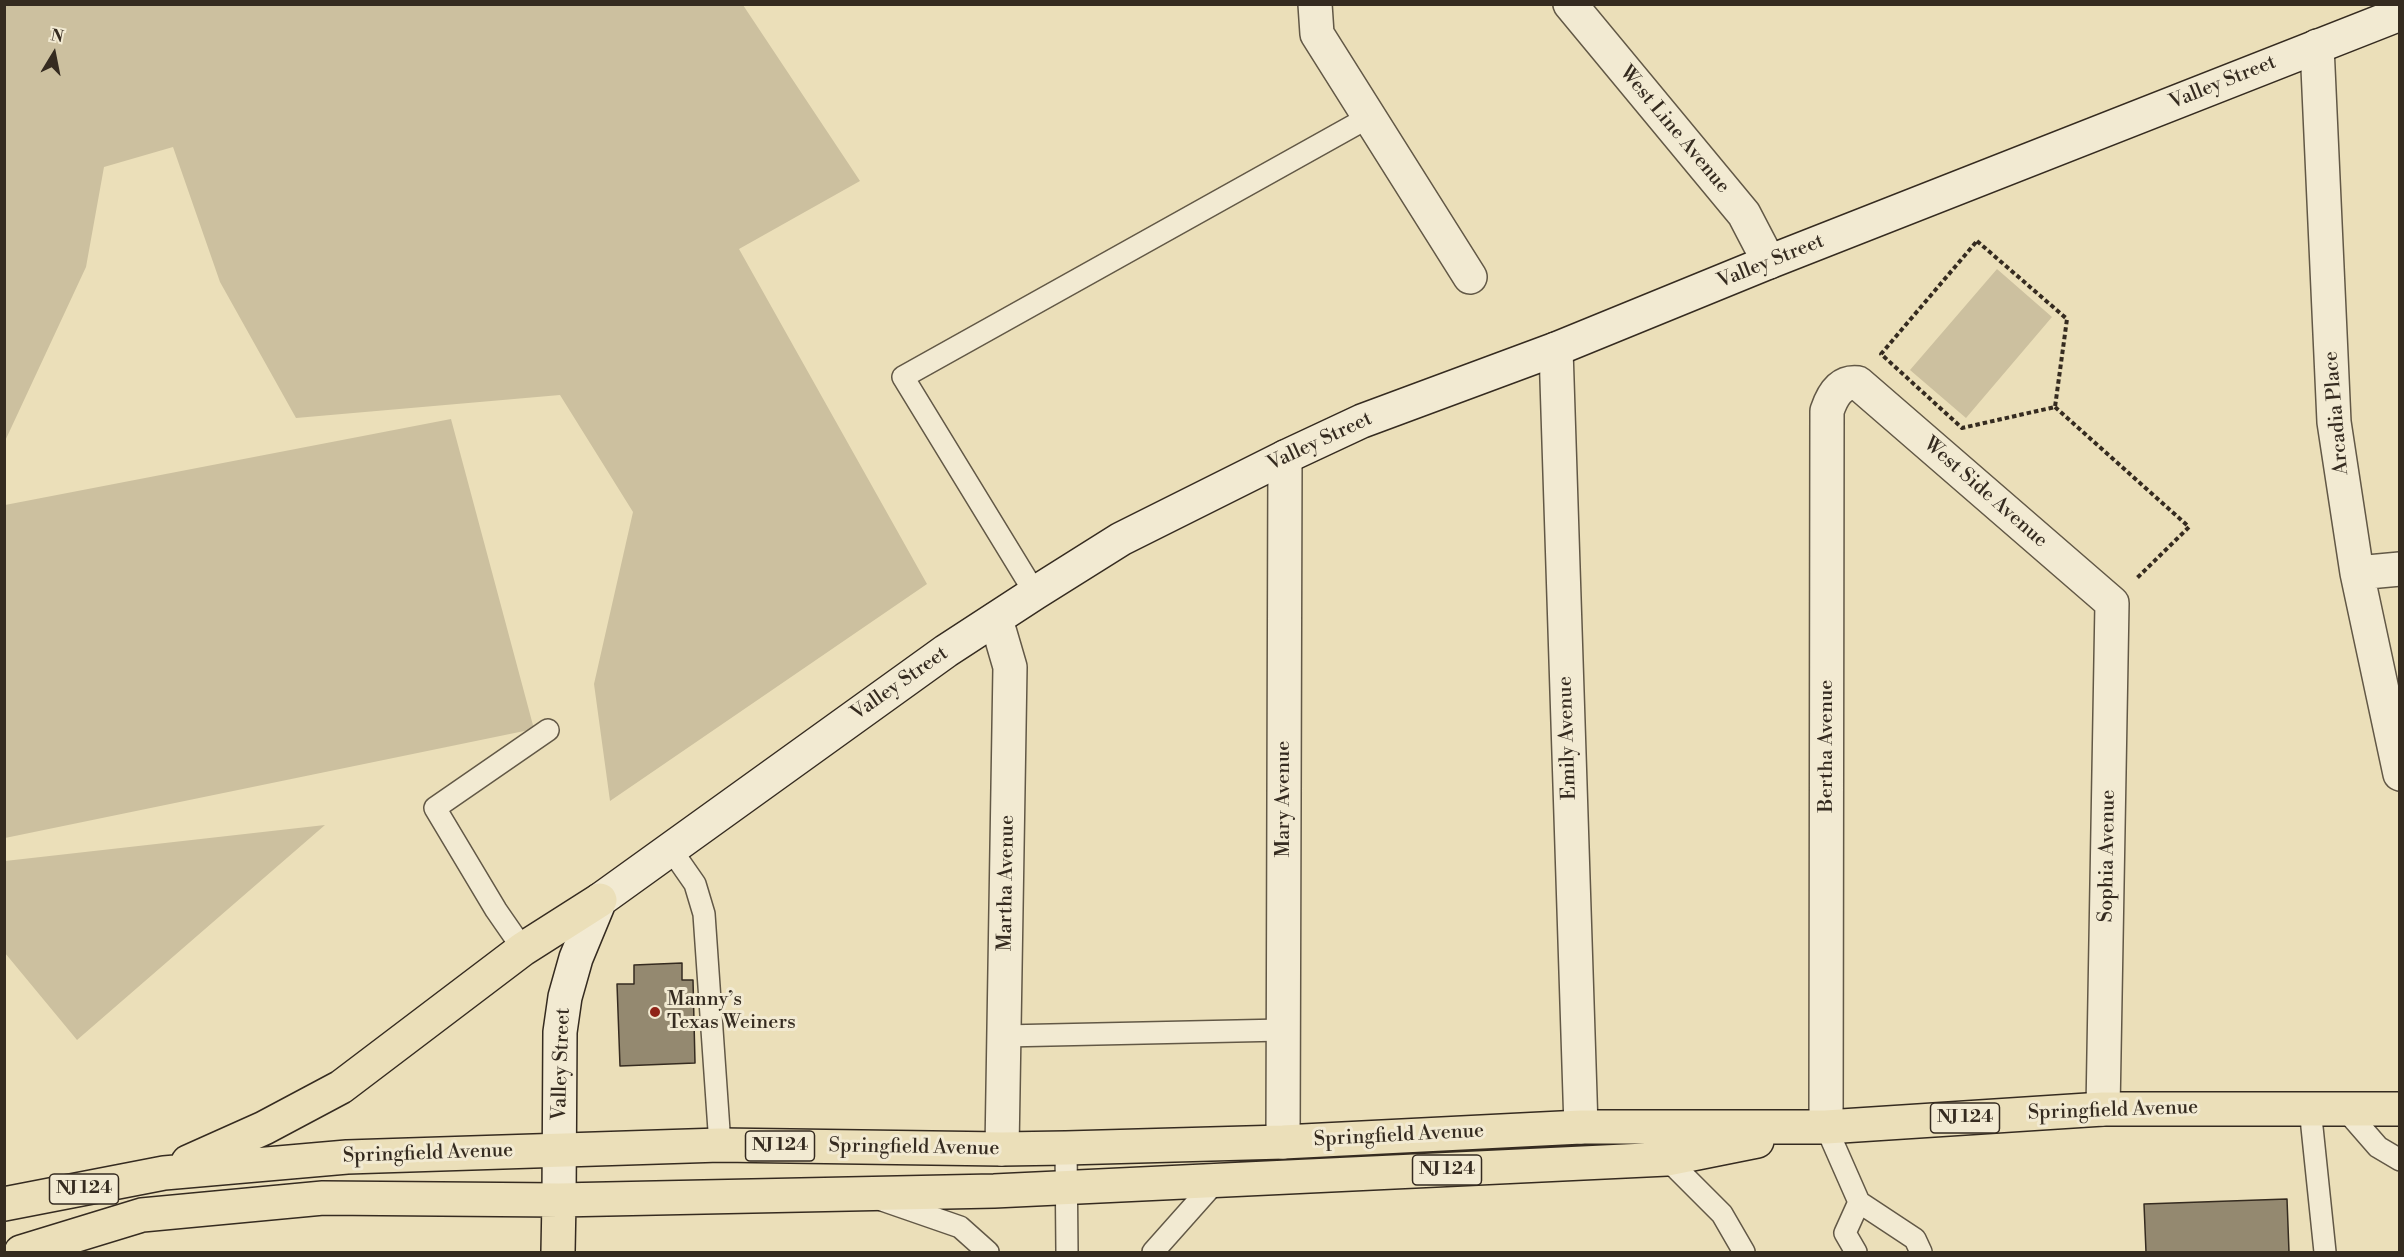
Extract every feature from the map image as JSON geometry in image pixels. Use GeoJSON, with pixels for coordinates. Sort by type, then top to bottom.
{"type":"FeatureCollection","features":[{"type":"Feature","properties":{"kind":"main road"},"geometry":{"type":"LineString","coordinates":[[165,1173],[264,1128],[341,1087],[523,949],[600,900]]}},
{"type":"Feature","properties":{"kind":"main road","name":"Springfield Avenue"},"geometry":{"type":"LineString","coordinates":[[4,1204],[165,1173],[347,1157],[720,1145],[1066,1148],[1282,1142],[1581,1127],[1826,1127],[2103,1109],[2400,1109]]}},
{"type":"Feature","properties":{"kind":"main road","name":"Springfield Avenue"},"geometry":{"type":"LineString","coordinates":[[26,1252],[142,1215],[323,1198],[559,1200],[864,1193],[1065,1187],[1667,1160],[1826,1127]]}},
{"type":"Feature","properties":{"kind":"main road"},"geometry":{"type":"LineString","coordinates":[[558,1252],[559,1200]]}},
{"type":"Feature","properties":{"kind":"street"},"geometry":{"type":"LineString","coordinates":[[1315,4],[1317,34],[1470,277]]}},
{"type":"Feature","properties":{"kind":"street","name":"West Line Avenue"},"geometry":{"type":"LineString","coordinates":[[1570,4],[1744,214],[1769,262]]}},
{"type":"Feature","properties":{"kind":"street","name":"Valley Street"},"geometry":{"type":"LineString","coordinates":[[559,1200],[560,1032],[565,997],[576,958],[600,900],[946,651],[1035,593],[1121,539],[1362,421],[1556,349],[1769,262],[2400,14]]}},
{"type":"Feature","properties":{"kind":"street","name":"Arcadia Place"},"geometry":{"type":"LineString","coordinates":[[2317,46],[2334,422],[2357,573],[2400,774]]}},
{"type":"Feature","properties":{"kind":"street","name":"Emily Avenue"},"geometry":{"type":"LineString","coordinates":[[1556,349],[1581,1127]]}},
{"type":"Feature","properties":{"kind":"street","name":"Bertha Avenue"},"geometry":{"type":"LineString","coordinates":[[1826,1127],[1827,411],[1832,397],[1839,389],[1852,382],[1858,382]]}},
{"type":"Feature","properties":{"kind":"street","name":"West Side Avenue"},"geometry":{"type":"LineString","coordinates":[[1858,382],[2112,603]]}},
{"type":"Feature","properties":{"kind":"street","name":"Mary Avenue"},"geometry":{"type":"LineString","coordinates":[[1282,1142],[1285,457]]}},
{"type":"Feature","properties":{"kind":"street"},"geometry":{"type":"LineString","coordinates":[[2357,573],[2400,569]]}},
{"type":"Feature","properties":{"kind":"street","name":"Sophia Avenue"},"geometry":{"type":"LineString","coordinates":[[2103,1109],[2112,603]]}},
{"type":"Feature","properties":{"kind":"street","name":"Martha Avenue"},"geometry":{"type":"LineString","coordinates":[[996,619],[1010,667],[1002,1149]]}},
{"type":"Feature","properties":{"kind":"lane"},"geometry":{"type":"LineString","coordinates":[[1035,593],[903,377],[1369,117]]}},
{"type":"Feature","properties":{"kind":"lane"},"geometry":{"type":"LineString","coordinates":[[523,949],[496,910],[435,808],[548,730]]}},
{"type":"Feature","properties":{"kind":"lane"},"geometry":{"type":"LineString","coordinates":[[670,848],[695,884],[704,914],[720,1145]]}},
{"type":"Feature","properties":{"kind":"lane"},"geometry":{"type":"LineString","coordinates":[[1004,1036],[1283,1030]]}},
{"type":"Feature","properties":{"kind":"lane"},"geometry":{"type":"LineString","coordinates":[[2310,1108],[2325,1252]]}},
{"type":"Feature","properties":{"kind":"lane"},"geometry":{"type":"LineString","coordinates":[[2343,1108],[2378,1147],[2400,1160]]}},
{"type":"Feature","properties":{"kind":"lane"},"geometry":{"type":"LineString","coordinates":[[1826,1127],[1859,1202],[1915,1239],[1921,1252]]}},
{"type":"Feature","properties":{"kind":"lane"},"geometry":{"type":"LineString","coordinates":[[1066,1148],[1067,1252]]}},
{"type":"Feature","properties":{"kind":"lane"},"geometry":{"type":"LineString","coordinates":[[1667,1160],[1722,1214],[1744,1252]]}},
{"type":"Feature","properties":{"kind":"lane"},"geometry":{"type":"LineString","coordinates":[[1153,1252],[1217,1180]]}},
{"type":"Feature","properties":{"kind":"lane"},"geometry":{"type":"LineString","coordinates":[[864,1193],[960,1227],[988,1252]]}},
{"type":"Feature","properties":{"kind":"lane"},"geometry":{"type":"LineString","coordinates":[[1856,1252],[1845,1233],[1859,1202]]}},
{"type":"Feature","properties":{"kind":"path"},"geometry":{"type":"LineString","coordinates":[[1977,241],[2067,319],[2055,407],[1962,428],[1881,354],[1977,241]]}},
{"type":"Feature","properties":{"kind":"path"},"geometry":{"type":"LineString","coordinates":[[2055,407],[2189,527],[2112,603]]}},
{"type":"Feature","properties":{"kind":"shaded area"},"geometry":{"type":"Polygon","coordinates":[[[5,4],[743,5],[860,181],[739,249],[927,584],[610,801],[594,684],[633,512],[560,395],[296,418],[220,282],[173,147],[104,167],[86,267],[5,441],[5,4]]]}},
{"type":"Feature","properties":{"kind":"shaded area"},"geometry":{"type":"Polygon","coordinates":[[[1997,269],[2052,317],[1966,418],[1910,370],[1997,269]]]}},
{"type":"Feature","properties":{"kind":"shaded area"},"geometry":{"type":"Polygon","coordinates":[[[451,419],[534,729],[5,838],[5,505],[451,419]]]}},
{"type":"Feature","properties":{"kind":"shaded area"},"geometry":{"type":"Polygon","coordinates":[[[325,825],[77,1040],[5,953],[5,861],[325,825]]]}},
{"type":"Feature","properties":{"kind":"building"},"geometry":{"type":"Polygon","coordinates":[[[682,963],[682,980],[693,980],[695,1063],[620,1066],[617,984],[634,984],[634,965],[682,963]]]}},
{"type":"Feature","properties":{"kind":"building"},"geometry":{"type":"Polygon","coordinates":[[[2287,1199],[2289,1252],[2146,1252],[2144,1204],[2287,1199]]]}},
{"type":"Feature","properties":{"kind":"place","name":"Manny’s Texas Weiners"},"geometry":{"type":"Point","coordinates":[655,1012]}}]}
